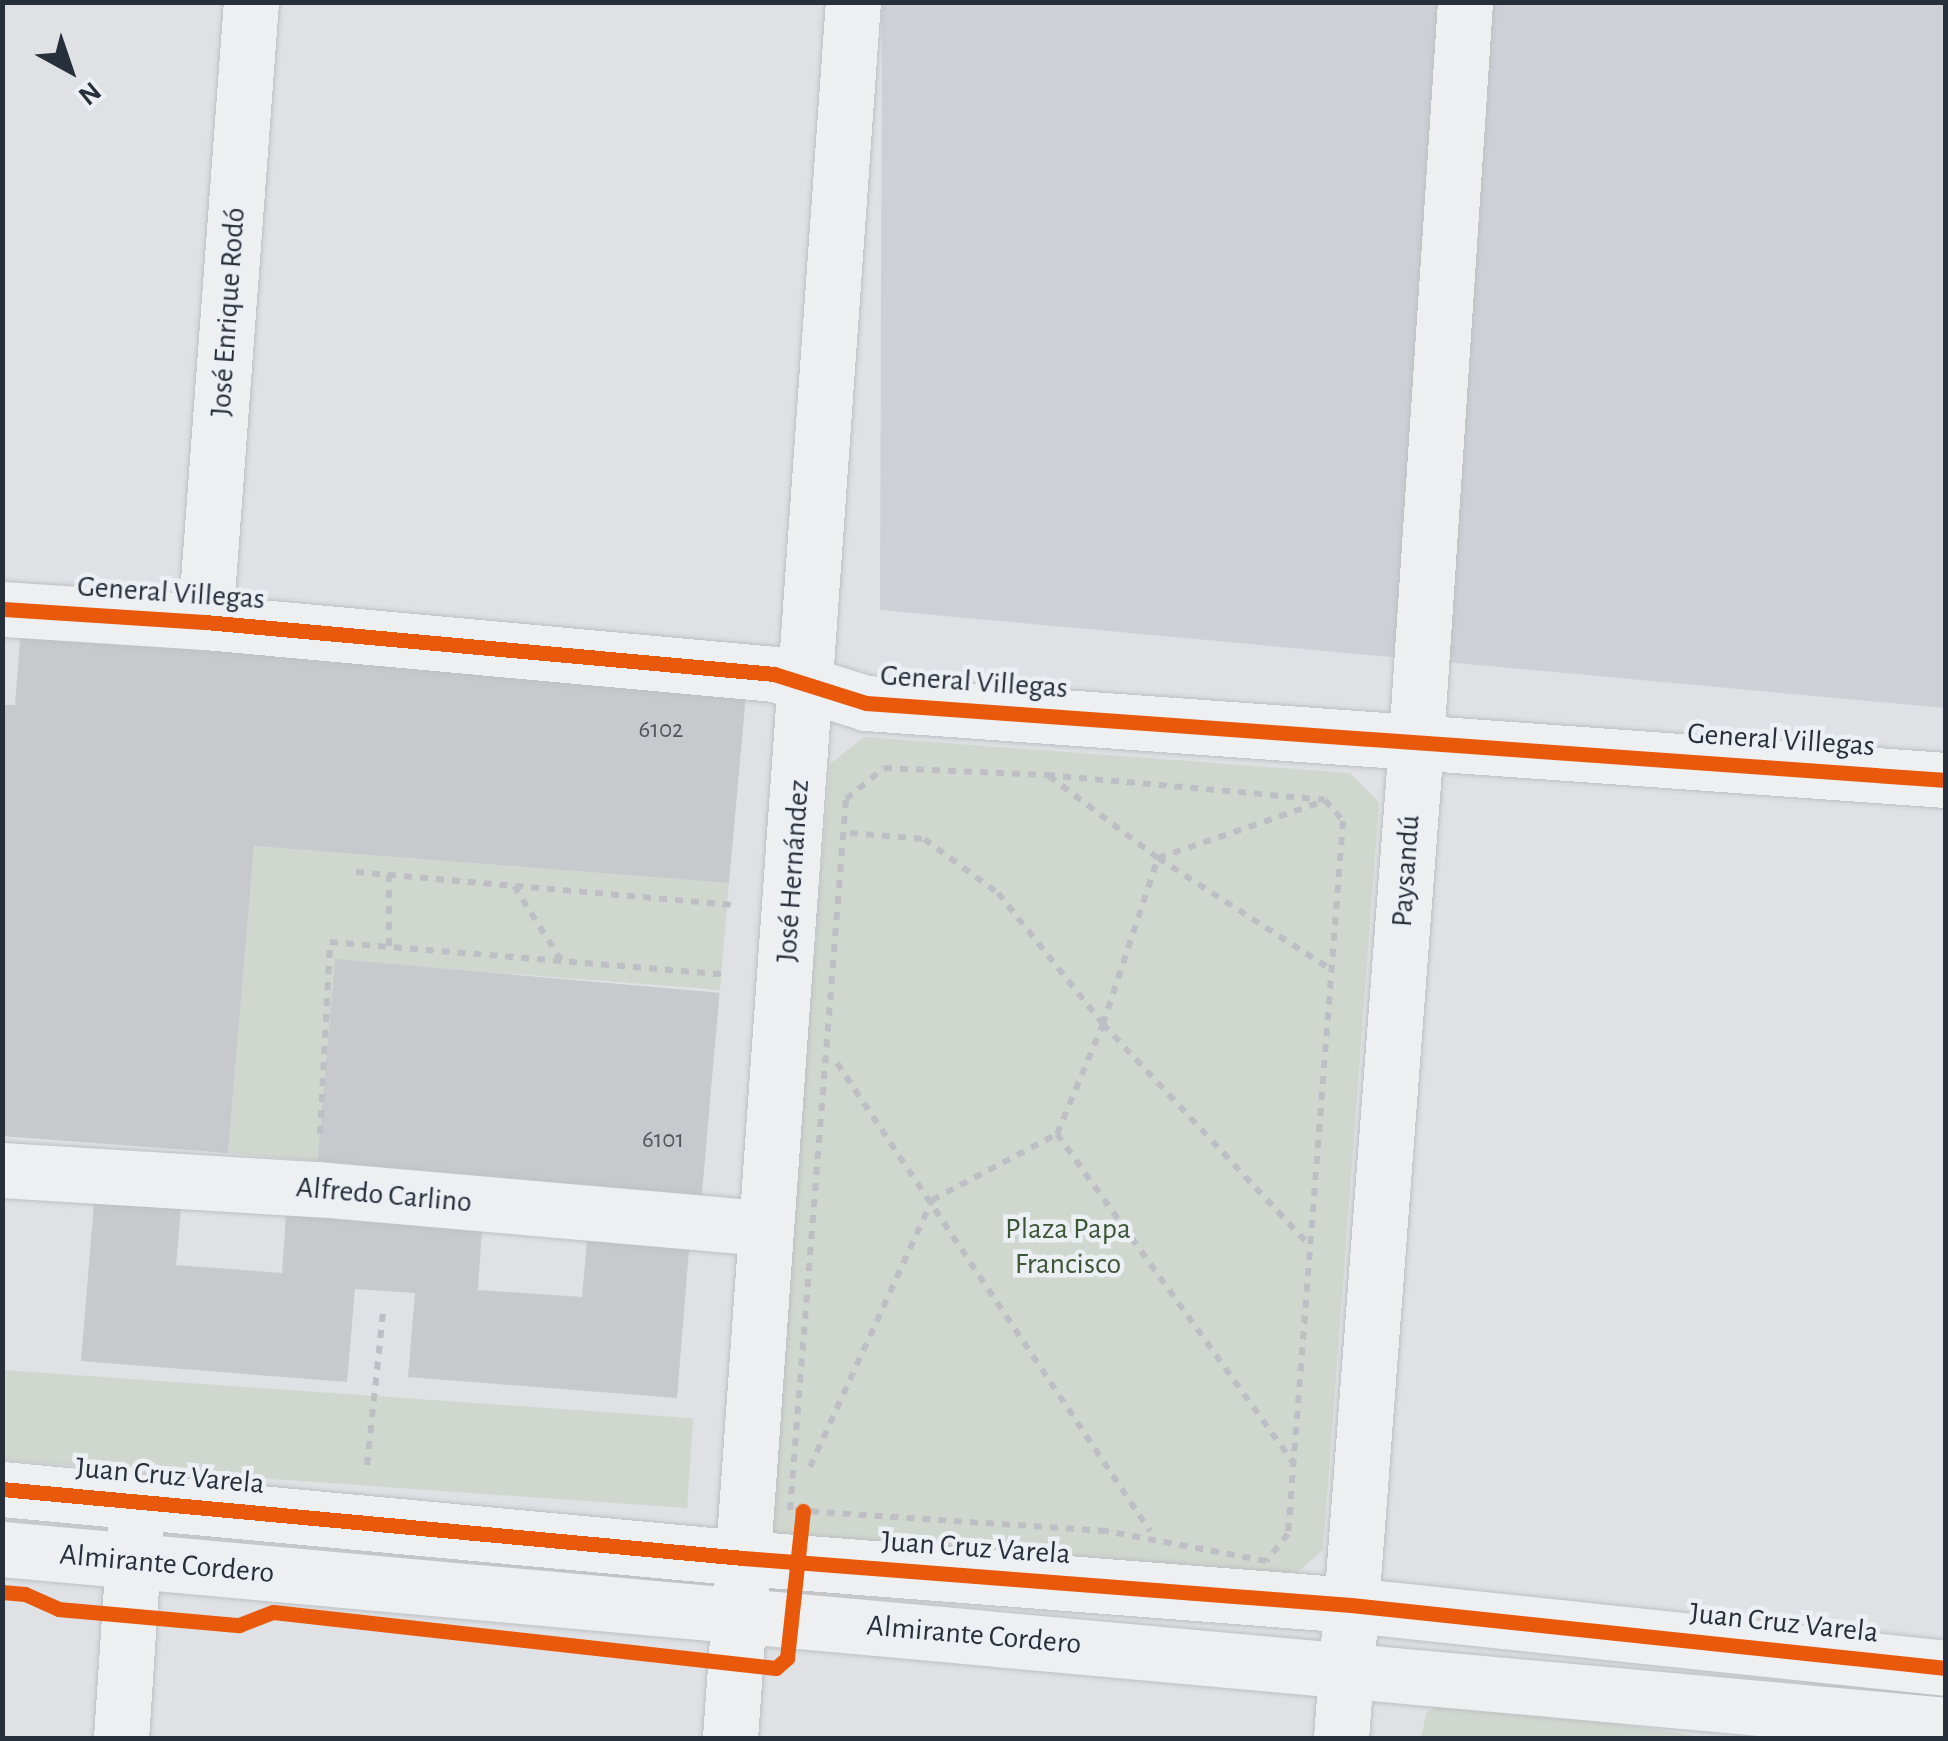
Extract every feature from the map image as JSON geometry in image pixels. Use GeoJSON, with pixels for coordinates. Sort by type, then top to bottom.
{"type":"FeatureCollection","features":[{"type":"Feature","properties":{"kind":"street","name":"José Enrique Rodó"},"geometry":{"type":"LineString","coordinates":[[205,622],[251,2]]}},
{"type":"Feature","properties":{"kind":"street","name":"José Hernández"},"geometry":{"type":"LineString","coordinates":[[730,1738],[739,1615],[780,1540],[765,1228],[808,681],[853,2]]}},
{"type":"Feature","properties":{"kind":"street","name":"Paysandú"},"geometry":{"type":"LineString","coordinates":[[1341,1738],[1416,742],[1465,2]]}},
{"type":"Feature","properties":{"kind":"street","name":"General Villegas"},"geometry":{"type":"LineString","coordinates":[[2,609],[205,622],[808,681],[866,702],[1946,780]]}},
{"type":"Feature","properties":{"kind":"street","name":"Alfredo Carlino"},"geometry":{"type":"LineString","coordinates":[[2,1170],[317,1189],[765,1228]]}},
{"type":"Feature","properties":{"kind":"street","name":"Juan Cruz Varela"},"geometry":{"type":"LineString","coordinates":[[2,1488],[362,1519],[780,1540],[1946,1668]]}},
{"type":"Feature","properties":{"kind":"street"},"geometry":{"type":"LineString","coordinates":[[121,1738],[136,1502]]}},
{"type":"Feature","properties":{"kind":"street","name":"Almirante Cordero"},"geometry":{"type":"LineString","coordinates":[[2,1549],[1946,1725]]}},
{"type":"Feature","properties":{"kind":"path"},"geometry":{"type":"LineString","coordinates":[[884,768],[1047,775],[1325,800],[1343,821],[1288,1534],[1266,1562],[1106,1531],[780,1540],[827,1048],[846,799],[884,768]]}},
{"type":"Feature","properties":{"kind":"path"},"geometry":{"type":"LineString","coordinates":[[1047,775],[1158,858],[1332,970]]}},
{"type":"Feature","properties":{"kind":"path"},"geometry":{"type":"LineString","coordinates":[[1158,858],[1340,794]]}},
{"type":"Feature","properties":{"kind":"path"},"geometry":{"type":"LineString","coordinates":[[844,832],[924,839],[998,894],[1103,1024],[1311,1247]]}},
{"type":"Feature","properties":{"kind":"path"},"geometry":{"type":"LineString","coordinates":[[780,1540],[932,1200],[1057,1134],[1103,1024],[1158,858]]}},
{"type":"Feature","properties":{"kind":"path"},"geometry":{"type":"LineString","coordinates":[[356,872],[790,910]]}},
{"type":"Feature","properties":{"kind":"path"},"geometry":{"type":"LineString","coordinates":[[388,946],[389,875]]}},
{"type":"Feature","properties":{"kind":"path"},"geometry":{"type":"LineString","coordinates":[[514,886],[561,961]]}},
{"type":"Feature","properties":{"kind":"path"},"geometry":{"type":"LineString","coordinates":[[317,1189],[330,942],[784,980]]}},
{"type":"Feature","properties":{"kind":"path"},"geometry":{"type":"LineString","coordinates":[[827,1048],[1156,1540]]}},
{"type":"Feature","properties":{"kind":"path"},"geometry":{"type":"LineString","coordinates":[[1057,1134],[1294,1464]]}},
{"type":"Feature","properties":{"kind":"path"},"geometry":{"type":"LineString","coordinates":[[362,1519],[383,1312]]}},
{"type":"Feature","properties":{"kind":"shaded area"},"geometry":{"type":"Polygon","coordinates":[[[882,3],[1945,3],[1945,708],[880,610],[882,3]]]}},
{"type":"Feature","properties":{"kind":"green space","name":"Plaza Papa Francisco"},"geometry":{"type":"Polygon","coordinates":[[[864,737],[1350,773],[1379,802],[1323,1550],[1289,1580],[767,1537],[830,764],[864,737]]]}},
{"type":"Feature","properties":{"kind":"green space"},"geometry":{"type":"Polygon","coordinates":[[[254,846],[729,883],[720,990],[335,960],[317,1161],[228,1153],[254,846]]]}},
{"type":"Feature","properties":{"kind":"green space"},"geometry":{"type":"Polygon","coordinates":[[[3,1370],[693,1418],[687,1508],[2,1460],[3,1370]]]}},
{"type":"Feature","properties":{"kind":"green space"},"geometry":{"type":"Polygon","coordinates":[[[1447,1698],[1711,1738],[1421,1736],[1427,1712],[1447,1698]]]}},
{"type":"Feature","properties":{"kind":"building"},"geometry":{"type":"Polygon","coordinates":[[[21,627],[747,683],[729,883],[254,846],[228,1153],[2,1136],[2,705],[15,705],[21,627]]]}},
{"type":"Feature","properties":{"kind":"building"},"geometry":{"type":"Polygon","coordinates":[[[335,959],[720,993],[702,1195],[317,1161],[335,959]]]}},
{"type":"Feature","properties":{"kind":"building"},"geometry":{"type":"Polygon","coordinates":[[[94,1203],[181,1209],[176,1265],[282,1273],[286,1215],[482,1229],[478,1290],[582,1297],[588,1230],[690,1238],[677,1398],[408,1377],[415,1293],[355,1289],[347,1382],[81,1361],[94,1203]]]}},
{"type":"Feature","properties":{"kind":"cycle path"},"geometry":{"type":"LineString","coordinates":[[2,609],[205,622],[774,674],[866,703],[1946,780]]}},
{"type":"Feature","properties":{"kind":"cycle path"},"geometry":{"type":"LineString","coordinates":[[2,1489],[743,1558],[1351,1605],[1946,1668]]}},
{"type":"Feature","properties":{"kind":"cycle path"},"geometry":{"type":"LineString","coordinates":[[2,1592],[25,1594],[58,1609],[239,1625],[273,1612],[776,1668],[787,1658],[803,1511]]}}]}
